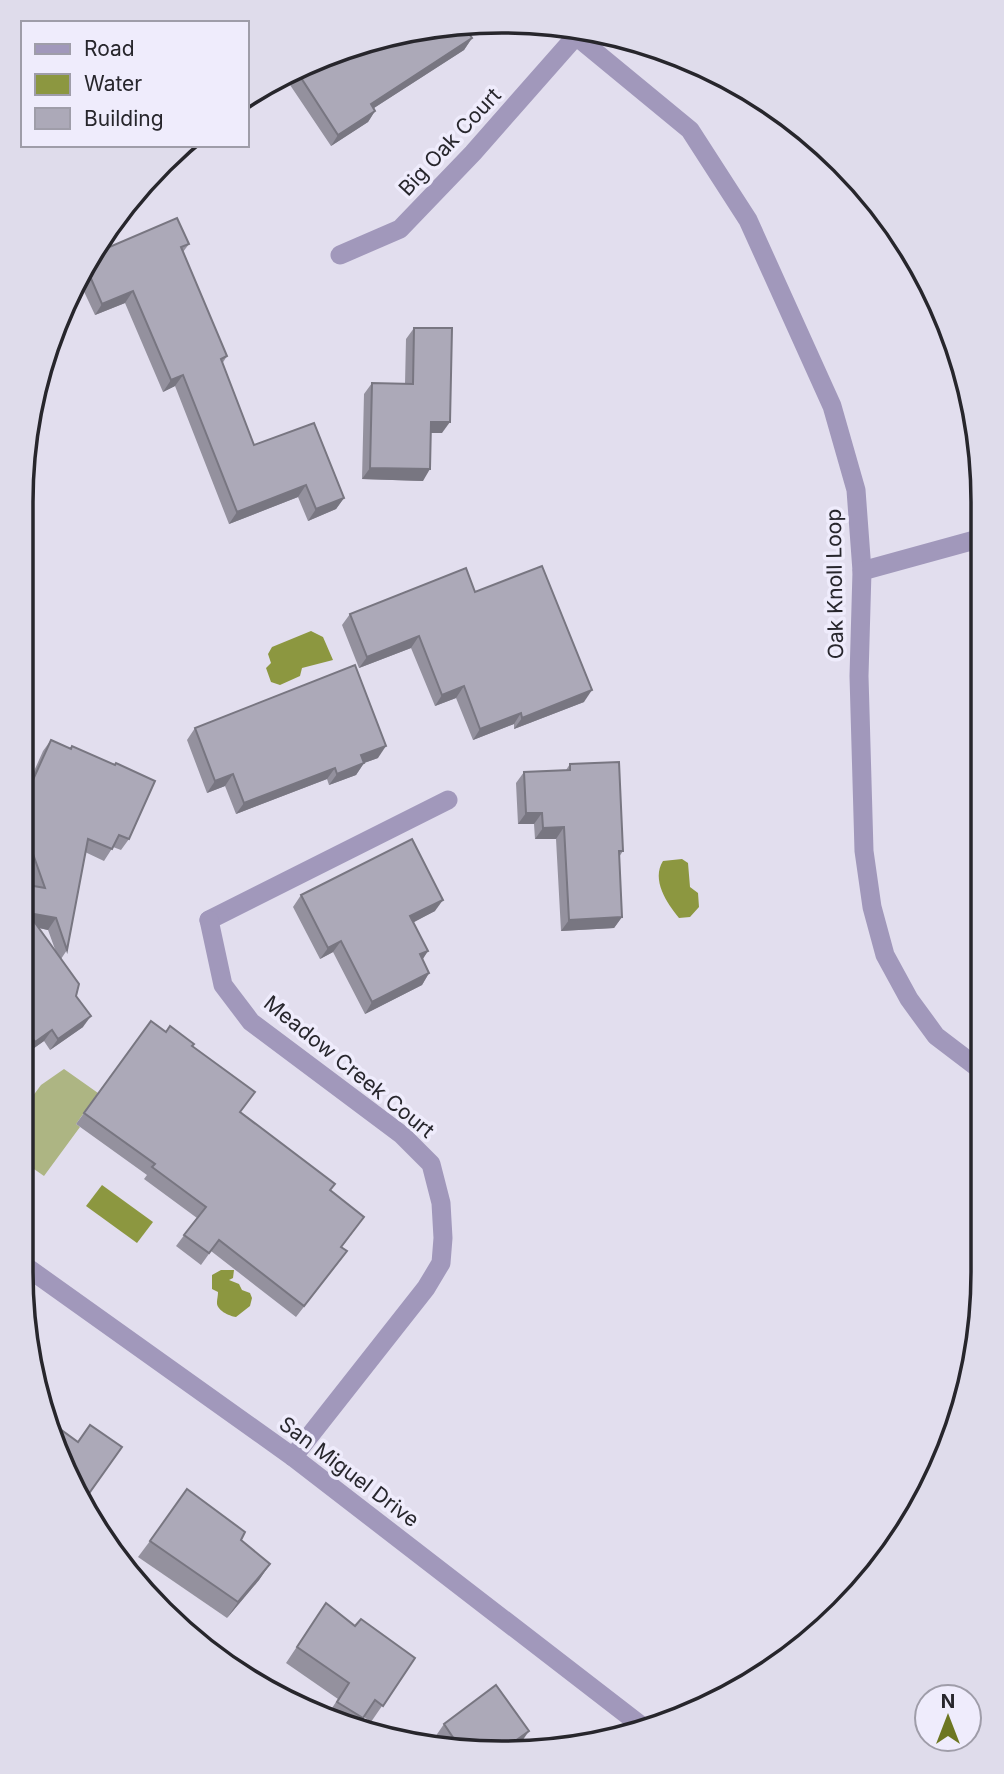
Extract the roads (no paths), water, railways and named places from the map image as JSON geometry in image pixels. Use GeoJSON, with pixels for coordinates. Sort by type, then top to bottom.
{"type":"FeatureCollection","features":[{"type":"Feature","properties":{"kind":"street","name":"Big Oak Court"},"geometry":{"type":"LineString","coordinates":[[340,255],[400,229],[473,153],[566,38]]}},
{"type":"Feature","properties":{"kind":"street","name":"Oak Knoll Loop"},"geometry":{"type":"LineString","coordinates":[[581,40],[690,130],[747,220],[832,406],[856,491],[862,572],[859,676],[864,851],[872,907],[885,955],[909,999],[936,1036],[971,1063]]}},
{"type":"Feature","properties":{"kind":"street"},"geometry":{"type":"LineString","coordinates":[[862,572],[971,541]]}},
{"type":"Feature","properties":{"kind":"street","name":"Meadow Creek Court"},"geometry":{"type":"LineString","coordinates":[[293,1457],[426,1288],[441,1263],[441,1203],[431,1164],[402,1135],[251,1021],[223,985],[209,920],[448,800]]}},
{"type":"Feature","properties":{"kind":"street","name":"San Miguel Drive"},"geometry":{"type":"LineString","coordinates":[[33,1276],[293,1457],[636,1721]]}},
{"type":"Feature","properties":{"kind":"water"},"geometry":{"type":"Polygon","coordinates":[[[311,631],[323,637],[333,660],[302,668],[300,676],[280,685],[271,682],[266,668],[271,663],[268,654],[272,647],[311,631]]]}},
{"type":"Feature","properties":{"kind":"water"},"geometry":{"type":"Polygon","coordinates":[[[682,859],[688,863],[690,887],[698,893],[699,907],[690,917],[679,918],[662,891],[659,876],[663,861],[682,859]]]}},
{"type":"Feature","properties":{"kind":"water"},"geometry":{"type":"Polygon","coordinates":[[[102,1185],[153,1222],[137,1243],[86,1206],[102,1185]]]}},
{"type":"Feature","properties":{"kind":"water"},"geometry":{"type":"Polygon","coordinates":[[[221,1270],[234,1270],[233,1278],[229,1280],[239,1284],[252,1298],[250,1306],[236,1317],[227,1314],[217,1305],[218,1292],[212,1289],[212,1275],[221,1270]]]}}]}
